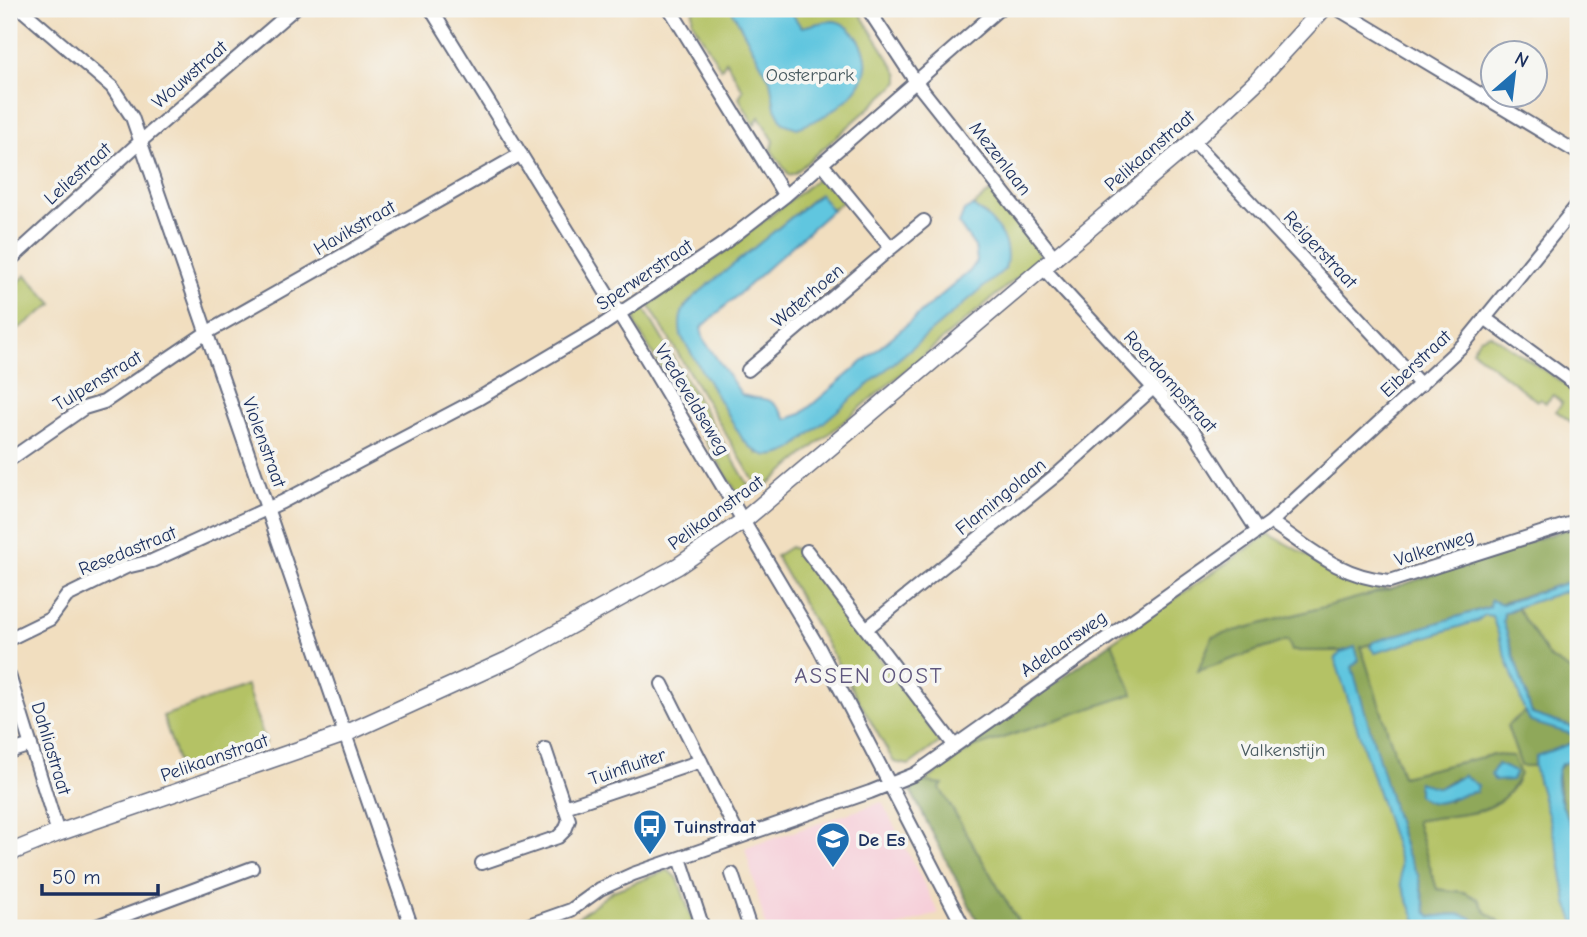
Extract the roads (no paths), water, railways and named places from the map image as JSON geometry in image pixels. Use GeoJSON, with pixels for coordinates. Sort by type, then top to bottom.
{"type":"FeatureCollection","features":[{"type":"Feature","properties":{"kind":"street","name":"Violenstraat"},"geometry":{"type":"LineString","coordinates":[[21,9],[118,94],[141,141],[412,928]]}},
{"type":"Feature","properties":{"kind":"street","name":"Wouwstraat"},"geometry":{"type":"LineString","coordinates":[[141,141],[294,9]]}},
{"type":"Feature","properties":{"kind":"street","name":"Vredeveldseweg"},"geometry":{"type":"LineString","coordinates":[[431,9],[619,314],[819,648],[964,928]]}},
{"type":"Feature","properties":{"kind":"street"},"geometry":{"type":"LineString","coordinates":[[670,9],[785,196]]}},
{"type":"Feature","properties":{"kind":"street"},"geometry":{"type":"LineString","coordinates":[[868,9],[916,82]]}},
{"type":"Feature","properties":{"kind":"street","name":"Sperwerstraat"},"geometry":{"type":"LineString","coordinates":[[268,506],[282,502],[452,413],[619,314],[723,244],[785,196],[999,9]]}},
{"type":"Feature","properties":{"kind":"street","name":"Pelikaanstraat"},"geometry":{"type":"LineString","coordinates":[[9,853],[58,833],[345,734],[446,691],[571,628],[678,566],[743,521],[1193,141],[1256,82],[1323,9]]}},
{"type":"Feature","properties":{"kind":"street"},"geometry":{"type":"LineString","coordinates":[[1338,9],[1578,153]]}},
{"type":"Feature","properties":{"kind":"street","name":"Mezenlaan"},"geometry":{"type":"LineString","coordinates":[[916,82],[1049,263]]}},
{"type":"Feature","properties":{"kind":"street","name":"Leliestraat"},"geometry":{"type":"LineString","coordinates":[[9,261],[141,141]]}},
{"type":"Feature","properties":{"kind":"street","name":"Reigerstraat"},"geometry":{"type":"LineString","coordinates":[[1193,141],[1422,384]]}},
{"type":"Feature","properties":{"kind":"street","name":"Havikstraat"},"geometry":{"type":"LineString","coordinates":[[206,333],[521,154]]}},
{"type":"Feature","properties":{"kind":"street"},"geometry":{"type":"LineString","coordinates":[[821,164],[891,248]]}},
{"type":"Feature","properties":{"kind":"street","name":"Eiberstraat"},"geometry":{"type":"LineString","coordinates":[[1257,530],[1271,522],[1422,384],[1486,319],[1578,204]]}},
{"type":"Feature","properties":{"kind":"street","name":"Waterhoen"},"geometry":{"type":"LineString","coordinates":[[748,370],[924,221]]}},
{"type":"Feature","properties":{"kind":"street","name":"Roerdompstraat"},"geometry":{"type":"LineString","coordinates":[[1049,263],[1153,388],[1194,432],[1257,530]]}},
{"type":"Feature","properties":{"kind":"street"},"geometry":{"type":"LineString","coordinates":[[1486,319],[1578,386]]}},
{"type":"Feature","properties":{"kind":"street","name":"Tulpenstraat"},"geometry":{"type":"LineString","coordinates":[[9,460],[84,408],[104,402],[206,333]]}},
{"type":"Feature","properties":{"kind":"street","name":"Flamingolaan"},"geometry":{"type":"LineString","coordinates":[[866,629],[1060,472],[1153,388]]}},
{"type":"Feature","properties":{"kind":"street","name":"Resedastraat"},"geometry":{"type":"LineString","coordinates":[[9,639],[50,619],[67,596],[126,567],[152,561],[268,506]]}},
{"type":"Feature","properties":{"kind":"street","name":"Valkenweg"},"geometry":{"type":"LineString","coordinates":[[1271,522],[1344,572],[1368,579],[1390,581],[1578,522]]}},
{"type":"Feature","properties":{"kind":"street","name":"Adelaarsweg"},"geometry":{"type":"LineString","coordinates":[[890,785],[915,774],[1257,530]]}},
{"type":"Feature","properties":{"kind":"street"},"geometry":{"type":"LineString","coordinates":[[807,551],[954,746]]}},
{"type":"Feature","properties":{"kind":"street","name":"Dahliastraat"},"geometry":{"type":"LineString","coordinates":[[9,675],[58,833]]}},
{"type":"Feature","properties":{"kind":"street","name":"Tuinfluiter"},"geometry":{"type":"LineString","coordinates":[[662,684],[739,837]]}},
{"type":"Feature","properties":{"kind":"street"},"geometry":{"type":"LineString","coordinates":[[9,752],[31,745]]}},
{"type":"Feature","properties":{"kind":"street"},"geometry":{"type":"LineString","coordinates":[[482,863],[558,837],[565,830],[569,820],[545,750]]}},
{"type":"Feature","properties":{"kind":"street","name":"Tuinfluiter"},"geometry":{"type":"LineString","coordinates":[[565,807],[701,761]]}},
{"type":"Feature","properties":{"kind":"street"},"geometry":{"type":"LineString","coordinates":[[520,928],[571,910],[611,883],[890,785]]}},
{"type":"Feature","properties":{"kind":"street"},"geometry":{"type":"LineString","coordinates":[[680,858],[703,928]]}},
{"type":"Feature","properties":{"kind":"street"},"geometry":{"type":"LineString","coordinates":[[90,928],[252,868]]}},
{"type":"Feature","properties":{"kind":"street"},"geometry":{"type":"LineString","coordinates":[[732,874],[750,928]]}},
{"type":"Feature","properties":{"kind":"water"},"geometry":{"type":"Polygon","coordinates":[[[731,9],[789,9],[801,27],[830,21],[841,23],[857,37],[865,56],[865,70],[860,84],[839,106],[811,123],[797,128],[783,123],[775,108],[770,80],[731,9]]]}},
{"type":"Feature","properties":{"kind":"water"},"geometry":{"type":"Polygon","coordinates":[[[820,194],[832,210],[701,328],[704,340],[742,395],[768,400],[787,419],[801,414],[970,271],[977,261],[975,247],[959,224],[964,211],[973,206],[995,225],[1006,249],[1005,269],[791,450],[777,455],[765,455],[743,440],[681,336],[680,318],[696,295],[820,194]]]}},
{"type":"Feature","properties":{"kind":"water"},"geometry":{"type":"Polygon","coordinates":[[[1578,579],[1578,587],[1512,609],[1504,613],[1503,621],[1532,714],[1578,729],[1578,747],[1571,753],[1570,761],[1561,764],[1557,773],[1558,793],[1579,849],[1577,928],[1567,903],[1559,854],[1534,766],[1536,756],[1575,742],[1577,736],[1531,722],[1526,715],[1492,616],[1485,615],[1477,621],[1375,653],[1370,647],[1373,642],[1490,607],[1491,600],[1502,604],[1578,579]]]}},
{"type":"Feature","properties":{"kind":"water"},"geometry":{"type":"Polygon","coordinates":[[[1355,647],[1359,660],[1352,667],[1406,852],[1418,875],[1426,912],[1432,917],[1465,916],[1481,928],[1453,923],[1438,928],[1419,928],[1401,884],[1400,861],[1335,659],[1341,652],[1355,647]]]}},
{"type":"Feature","properties":{"kind":"water"},"geometry":{"type":"Polygon","coordinates":[[[1497,764],[1516,772],[1512,780],[1495,781],[1491,775],[1497,764]]]}},
{"type":"Feature","properties":{"kind":"water"},"geometry":{"type":"Polygon","coordinates":[[[1464,775],[1478,786],[1476,792],[1432,803],[1418,795],[1418,782],[1439,788],[1464,775]]]}},
{"type":"Feature","properties":{"kind":"place","name":"Tuinstraat"},"geometry":{"type":"Point","coordinates":[650,856]}},
{"type":"Feature","properties":{"kind":"place","name":"De Es"},"geometry":{"type":"Point","coordinates":[833,869]}},
{"type":"Feature","properties":{"kind":"district","name":"ASSEN OOST"},"geometry":{"type":"Point","coordinates":[869,675]}},
{"type":"Feature","properties":{"kind":"park label","name":"Oosterpark"},"geometry":{"type":"Point","coordinates":[810,74]}},
{"type":"Feature","properties":{"kind":"park label","name":"Valkenstijn"},"geometry":{"type":"Point","coordinates":[1283,749]}}]}
